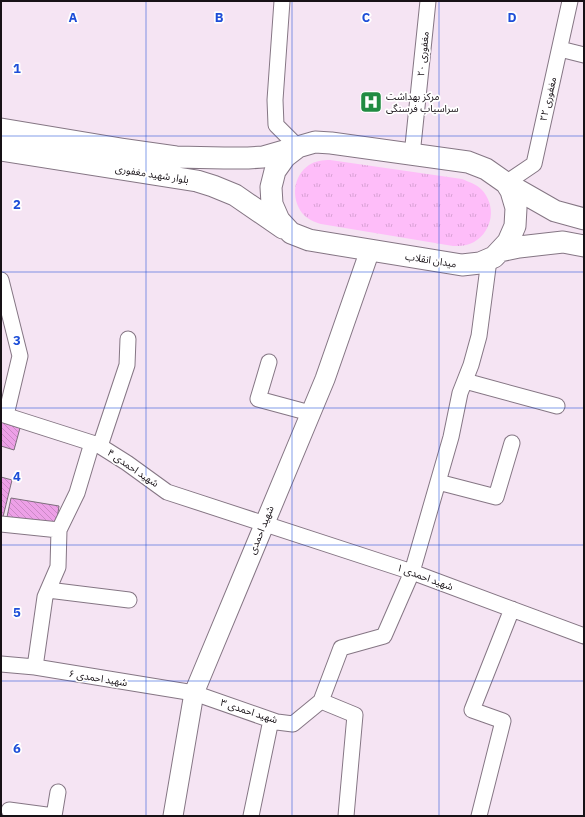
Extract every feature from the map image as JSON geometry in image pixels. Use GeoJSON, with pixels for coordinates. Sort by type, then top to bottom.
{"type":"FeatureCollection","features":[{"type":"Feature","properties":{"kind":"main road","name":"بلوار شهید مغفوری"},"geometry":{"type":"LineString","coordinates":[[1,129],[176,157],[263,157],[298,147]]}},
{"type":"Feature","properties":{"kind":"main road","name":"میدان انقلاب"},"geometry":{"type":"LineString","coordinates":[[314,142],[331,143],[412,155],[468,162],[486,169],[506,184],[511,191],[516,208],[515,224],[508,242],[494,255],[480,263],[462,266],[309,240],[291,233],[279,220],[272,204],[271,187],[275,171],[285,157],[298,147],[314,142]]}},
{"type":"Feature","properties":{"kind":"main road","name":"بلوار شهید مغفوری"},"geometry":{"type":"LineString","coordinates":[[1,150],[197,181],[214,186],[235,196],[291,233]]}},
{"type":"Feature","properties":{"kind":"main road"},"geometry":{"type":"LineString","coordinates":[[506,184],[555,211],[584,219]]}},
{"type":"Feature","properties":{"kind":"main road"},"geometry":{"type":"LineString","coordinates":[[494,255],[519,247],[563,242],[584,246]]}},
{"type":"Feature","properties":{"kind":"street"},"geometry":{"type":"LineString","coordinates":[[282,1],[275,100],[276,125],[298,147]]}},
{"type":"Feature","properties":{"kind":"street","name":"مغفوری ۲۰"},"geometry":{"type":"LineString","coordinates":[[412,155],[428,1]]}},
{"type":"Feature","properties":{"kind":"street","name":"مغفوری ۲۲"},"geometry":{"type":"LineString","coordinates":[[506,184],[534,164],[570,1]]}},
{"type":"Feature","properties":{"kind":"street"},"geometry":{"type":"LineString","coordinates":[[560,49],[584,55]]}},
{"type":"Feature","properties":{"kind":"street","name":"شهید احمدی"},"geometry":{"type":"LineString","coordinates":[[173,816],[194,693],[324,379],[370,250]]}},
{"type":"Feature","properties":{"kind":"street"},"geometry":{"type":"LineString","coordinates":[[346,816],[355,716],[321,700],[341,648],[384,636],[412,572],[451,437],[460,394],[479,336],[494,255]]}},
{"type":"Feature","properties":{"kind":"street"},"geometry":{"type":"LineString","coordinates":[[1,280],[20,356],[4,414]]}},
{"type":"Feature","properties":{"kind":"street"},"geometry":{"type":"LineString","coordinates":[[35,667],[45,597],[58,567],[59,530],[77,493],[127,365],[128,339]]}},
{"type":"Feature","properties":{"kind":"street"},"geometry":{"type":"LineString","coordinates":[[269,362],[258,400],[310,413]]}},
{"type":"Feature","properties":{"kind":"street"},"geometry":{"type":"LineString","coordinates":[[464,381],[557,406]]}},
{"type":"Feature","properties":{"kind":"street","name":"شهید احمدی ۴"},"geometry":{"type":"LineString","coordinates":[[4,414],[96,445],[127,463],[167,492],[264,523]]}},
{"type":"Feature","properties":{"kind":"street"},"geometry":{"type":"LineString","coordinates":[[438,482],[496,497],[512,443]]}},
{"type":"Feature","properties":{"kind":"street","name":"شهید احمدی ۱"},"geometry":{"type":"LineString","coordinates":[[264,523],[412,572],[584,636]]}},
{"type":"Feature","properties":{"kind":"street"},"geometry":{"type":"LineString","coordinates":[[1,524],[59,530]]}},
{"type":"Feature","properties":{"kind":"street"},"geometry":{"type":"LineString","coordinates":[[48,590],[128,600]]}},
{"type":"Feature","properties":{"kind":"street"},"geometry":{"type":"LineString","coordinates":[[479,816],[503,721],[472,710],[512,609]]}},
{"type":"Feature","properties":{"kind":"street","name":"شهید احمدی ۶"},"geometry":{"type":"LineString","coordinates":[[1,664],[35,667],[194,693]]}},
{"type":"Feature","properties":{"kind":"street","name":"شهید احمدی ۳"},"geometry":{"type":"LineString","coordinates":[[194,693],[277,722],[293,724],[321,700]]}},
{"type":"Feature","properties":{"kind":"street"},"geometry":{"type":"LineString","coordinates":[[251,816],[271,720]]}},
{"type":"Feature","properties":{"kind":"street"},"geometry":{"type":"LineString","coordinates":[[9,810],[54,816],[58,792]]}},
{"type":"Feature","properties":{"kind":"green space"},"geometry":{"type":"Polygon","coordinates":[[[330,160],[462,179],[472,183],[481,189],[489,202],[491,217],[489,225],[474,242],[461,246],[453,246],[321,224],[308,219],[298,207],[296,201],[295,188],[297,181],[309,165],[319,161],[330,160]]]}},
{"type":"Feature","properties":{"kind":"building"},"geometry":{"type":"Polygon","coordinates":[[[1,422],[20,428],[14,450],[1,446],[1,422]]]}},
{"type":"Feature","properties":{"kind":"building"},"geometry":{"type":"Polygon","coordinates":[[[1,477],[12,480],[2,521],[1,521],[1,477]]]}},
{"type":"Feature","properties":{"kind":"building"},"geometry":{"type":"Polygon","coordinates":[[[11,498],[59,506],[56,526],[7,517],[11,498]]]}},
{"type":"Feature","properties":{"kind":"place","name":"مرکز بهداشت سراسیاب فرسنگی"},"geometry":{"type":"Point","coordinates":[371,102]}}]}
